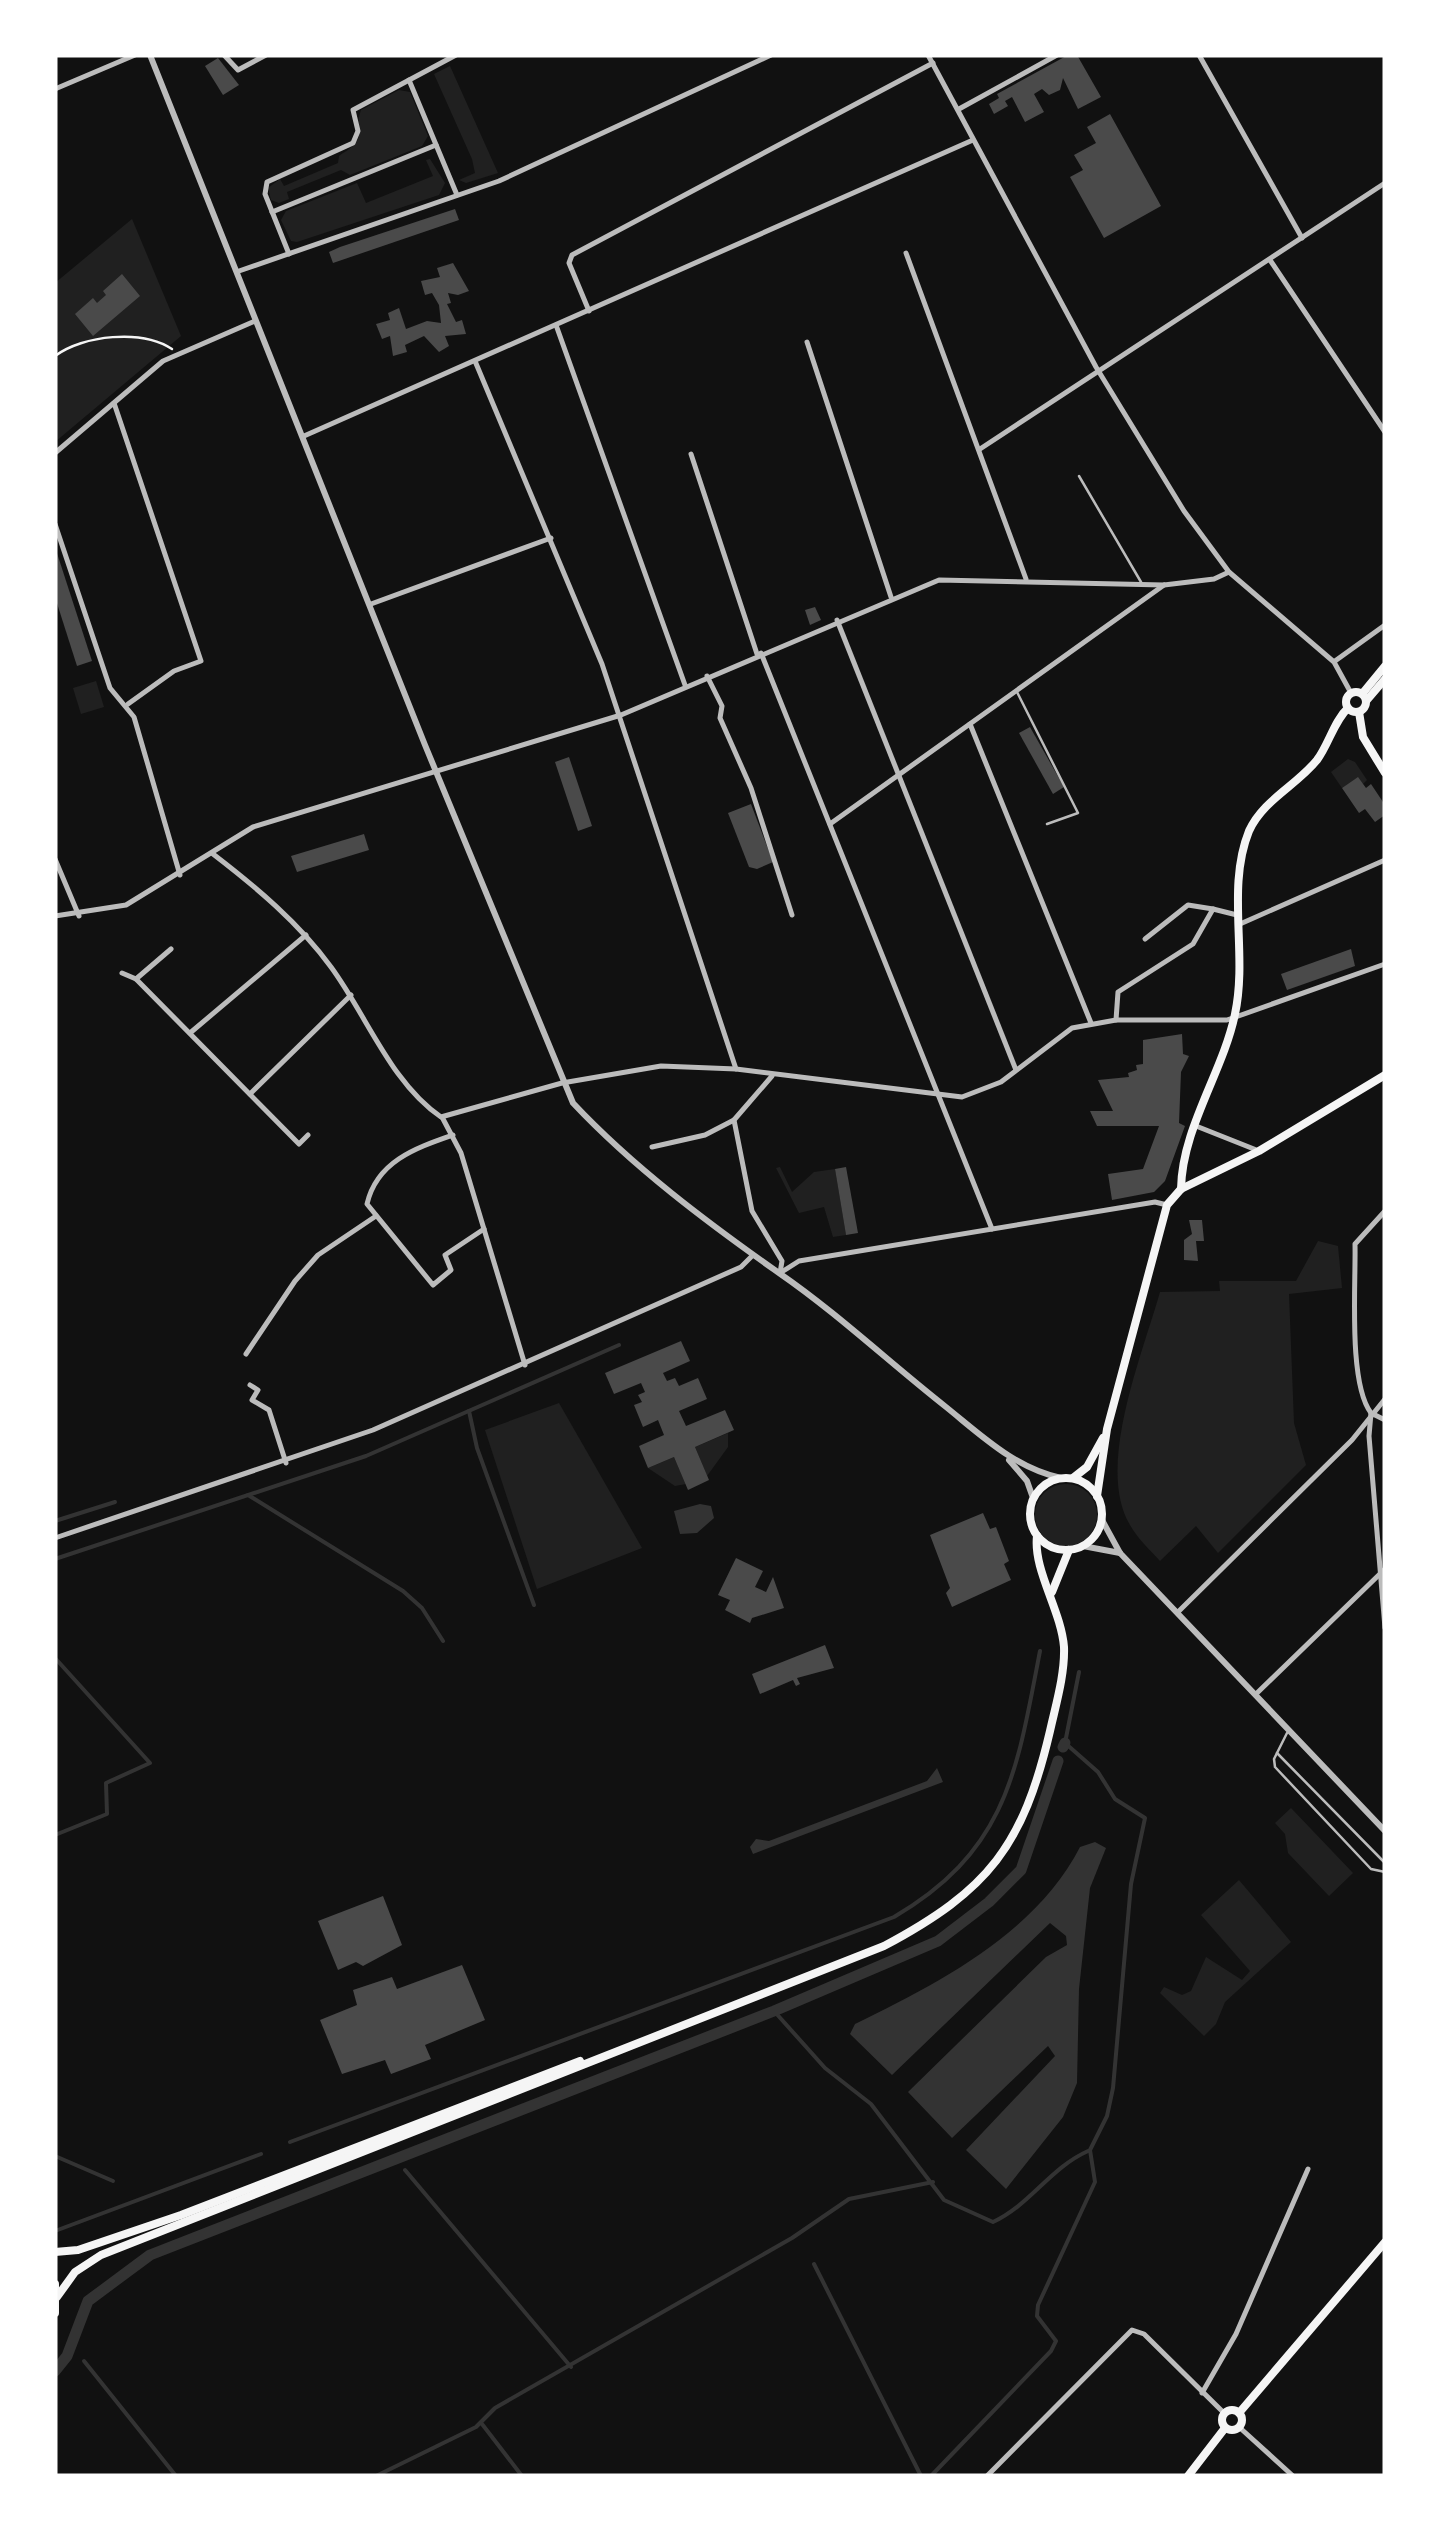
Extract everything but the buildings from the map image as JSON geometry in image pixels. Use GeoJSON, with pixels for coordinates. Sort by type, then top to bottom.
{"type":"FeatureCollection","features":[{"type":"Feature","properties":{"kind":"main road"},"geometry":{"type":"LineString","coordinates":[[1385,666],[1364,697],[1359,712],[1363,737],[1385,773]]}},
{"type":"Feature","properties":{"kind":"main road"},"geometry":{"type":"LineString","coordinates":[[1364,697],[1385,679]]}},
{"type":"Feature","properties":{"kind":"main road"},"geometry":{"type":"LineString","coordinates":[[1181,1189],[1196,1126],[1235,1016],[1240,861],[1252,826],[1261,810],[1316,762],[1348,708],[1351,694],[1364,697]]}},
{"type":"Feature","properties":{"kind":"main road"},"geometry":{"type":"LineString","coordinates":[[1348,708],[1359,712]]}},
{"type":"Feature","properties":{"kind":"main road"},"geometry":{"type":"LineString","coordinates":[[1037,1536],[1057,1549],[1069,1550],[1083,1546],[1102,1520],[1097,1496],[1107,1429],[1167,1204],[1181,1189],[1259,1151],[1385,1075]]}},
{"type":"Feature","properties":{"kind":"main road"},"geometry":{"type":"LineString","coordinates":[[1073,1478],[1094,1457],[1107,1429]]}},
{"type":"Feature","properties":{"kind":"main road"},"geometry":{"type":"LineString","coordinates":[[56,2297],[75,2272],[101,2255],[461,2117],[641,2040],[884,1946],[940,1916],[993,1869],[1027,1814],[1056,1707],[1064,1648],[1052,1592],[1035,1548],[1037,1536],[1029,1512],[1033,1498],[1042,1487],[1061,1478],[1073,1478],[1097,1496]]}},
{"type":"Feature","properties":{"kind":"main road"},"geometry":{"type":"LineString","coordinates":[[1052,1592],[1069,1550]]}},
{"type":"Feature","properties":{"kind":"main road"},"geometry":{"type":"LineString","coordinates":[[55,2252],[78,2250],[166,2220],[541,2074],[641,2040]]}},
{"type":"Feature","properties":{"kind":"main road"},"geometry":{"type":"LineString","coordinates":[[1188,2476],[1225,2428],[1224,2414],[1239,2412],[1385,2243]]}},
{"type":"Feature","properties":{"kind":"main road"},"geometry":{"type":"LineString","coordinates":[[55,2284],[55,2312]]}},
{"type":"Feature","properties":{"kind":"main road"},"geometry":{"type":"LineString","coordinates":[[1225,2428],[1240,2427],[1239,2412]]}},
{"type":"Feature","properties":{"kind":"street"},"geometry":{"type":"LineString","coordinates":[[55,89],[135,55]]}},
{"type":"Feature","properties":{"kind":"street"},"geometry":{"type":"LineString","coordinates":[[150,55],[562,1083],[594,1125],[751,1256],[780,1274],[990,1442],[1035,1472],[1061,1478]]}},
{"type":"Feature","properties":{"kind":"street"},"geometry":{"type":"LineString","coordinates":[[224,55],[238,70],[266,55]]}},
{"type":"Feature","properties":{"kind":"street"},"geometry":{"type":"LineString","coordinates":[[289,254],[265,194],[267,182],[353,144],[358,135],[353,110],[456,55]]}},
{"type":"Feature","properties":{"kind":"street"},"geometry":{"type":"LineString","coordinates":[[239,271],[499,180],[771,55]]}},
{"type":"Feature","properties":{"kind":"street"},"geometry":{"type":"LineString","coordinates":[[928,55],[1100,373],[1174,495],[1229,572],[1334,662],[1351,694]]}},
{"type":"Feature","properties":{"kind":"street"},"geometry":{"type":"LineString","coordinates":[[958,109],[1057,55]]}},
{"type":"Feature","properties":{"kind":"street"},"geometry":{"type":"LineString","coordinates":[[1199,55],[1302,238]]}},
{"type":"Feature","properties":{"kind":"street"},"geometry":{"type":"LineString","coordinates":[[589,311],[568,262],[572,255],[933,62]]}},
{"type":"Feature","properties":{"kind":"street"},"geometry":{"type":"LineString","coordinates":[[409,80],[457,195]]}},
{"type":"Feature","properties":{"kind":"street"},"geometry":{"type":"LineString","coordinates":[[304,436],[974,140]]}},
{"type":"Feature","properties":{"kind":"street"},"geometry":{"type":"LineString","coordinates":[[272,212],[436,144]]}},
{"type":"Feature","properties":{"kind":"street"},"geometry":{"type":"LineString","coordinates":[[980,449],[1385,183]]}},
{"type":"Feature","properties":{"kind":"street"},"geometry":{"type":"LineString","coordinates":[[906,254],[1026,579]]}},
{"type":"Feature","properties":{"kind":"street"},"geometry":{"type":"LineString","coordinates":[[1270,260],[1385,432]]}},
{"type":"Feature","properties":{"kind":"street"},"geometry":{"type":"LineString","coordinates":[[55,453],[177,353],[258,320]]}},
{"type":"Feature","properties":{"kind":"street"},"geometry":{"type":"LineString","coordinates":[[556,325],[685,685]]}},
{"type":"Feature","properties":{"kind":"street"},"geometry":{"type":"LineString","coordinates":[[807,342],[891,597]]}},
{"type":"Feature","properties":{"kind":"street"},"geometry":{"type":"LineString","coordinates":[[476,361],[621,715],[736,1068]]}},
{"type":"Feature","properties":{"kind":"street"},"geometry":{"type":"LineString","coordinates":[[114,404],[200,661],[174,672],[127,704]]}},
{"type":"Feature","properties":{"kind":"street"},"geometry":{"type":"LineString","coordinates":[[692,454],[759,654],[992,1229]]}},
{"type":"Feature","properties":{"kind":"street"},"geometry":{"type":"LineString","coordinates":[[55,524],[110,688],[127,704],[180,876]]}},
{"type":"Feature","properties":{"kind":"street"},"geometry":{"type":"LineString","coordinates":[[371,604],[551,538]]}},
{"type":"Feature","properties":{"kind":"street"},"geometry":{"type":"LineString","coordinates":[[55,916],[79,916],[126,905],[180,876],[222,844],[253,827],[621,715],[891,597],[953,578],[1142,585],[1214,579],[1229,572]]}},
{"type":"Feature","properties":{"kind":"street"},"geometry":{"type":"LineString","coordinates":[[830,824],[1164,584]]}},
{"type":"Feature","properties":{"kind":"street"},"geometry":{"type":"LineString","coordinates":[[836,620],[1016,1070]]}},
{"type":"Feature","properties":{"kind":"street"},"geometry":{"type":"LineString","coordinates":[[1334,662],[1385,625]]}},
{"type":"Feature","properties":{"kind":"street"},"geometry":{"type":"LineString","coordinates":[[708,676],[722,706],[720,718],[750,788],[792,916]]}},
{"type":"Feature","properties":{"kind":"street"},"geometry":{"type":"LineString","coordinates":[[970,724],[1091,1022]]}},
{"type":"Feature","properties":{"kind":"street"},"geometry":{"type":"LineString","coordinates":[[213,854],[306,936],[351,995],[413,1095],[442,1116],[454,1135],[525,1365]]}},
{"type":"Feature","properties":{"kind":"street"},"geometry":{"type":"LineString","coordinates":[[55,859],[79,916]]}},
{"type":"Feature","properties":{"kind":"street"},"geometry":{"type":"LineString","coordinates":[[1145,939],[1188,905],[1213,909],[1240,920],[1385,860]]}},
{"type":"Feature","properties":{"kind":"street"},"geometry":{"type":"LineString","coordinates":[[1116,1020],[1118,992],[1192,944],[1213,909]]}},
{"type":"Feature","properties":{"kind":"street"},"geometry":{"type":"LineString","coordinates":[[190,1034],[306,936]]}},
{"type":"Feature","properties":{"kind":"street"},"geometry":{"type":"LineString","coordinates":[[136,979],[171,949]]}},
{"type":"Feature","properties":{"kind":"street"},"geometry":{"type":"LineString","coordinates":[[442,1116],[562,1083],[661,1066],[736,1068],[773,1076],[890,1086],[938,1097],[984,1091],[1057,1036],[1091,1022],[1227,1020],[1385,964]]}},
{"type":"Feature","properties":{"kind":"street"},"geometry":{"type":"LineString","coordinates":[[122,972],[136,979],[299,1144],[308,1136]]}},
{"type":"Feature","properties":{"kind":"street"},"geometry":{"type":"LineString","coordinates":[[250,1094],[351,995]]}},
{"type":"Feature","properties":{"kind":"street"},"geometry":{"type":"LineString","coordinates":[[652,1147],[705,1135],[734,1120],[773,1076]]}},
{"type":"Feature","properties":{"kind":"street"},"geometry":{"type":"LineString","coordinates":[[734,1120],[752,1211],[782,1261],[780,1274]]}},
{"type":"Feature","properties":{"kind":"street"},"geometry":{"type":"LineString","coordinates":[[1196,1126],[1259,1151]]}},
{"type":"Feature","properties":{"kind":"street"},"geometry":{"type":"LineString","coordinates":[[454,1135],[407,1152],[381,1173],[366,1204],[433,1285],[451,1270],[445,1255],[484,1229]]}},
{"type":"Feature","properties":{"kind":"street"},"geometry":{"type":"LineString","coordinates":[[780,1274],[799,1261],[1155,1202],[1167,1204]]}},
{"type":"Feature","properties":{"kind":"street"},"geometry":{"type":"LineString","coordinates":[[1385,1211],[1355,1244],[1358,1361],[1364,1404],[1385,1420]]}},
{"type":"Feature","properties":{"kind":"street"},"geometry":{"type":"LineString","coordinates":[[246,1354],[295,1280],[318,1255],[376,1216]]}},
{"type":"Feature","properties":{"kind":"street"},"geometry":{"type":"LineString","coordinates":[[55,1538],[286,1462],[525,1365],[741,1268],[751,1256]]}},
{"type":"Feature","properties":{"kind":"street"},"geometry":{"type":"LineString","coordinates":[[250,1385],[258,1390],[252,1400],[269,1410],[286,1462]]}},
{"type":"Feature","properties":{"kind":"street"},"geometry":{"type":"LineString","coordinates":[[1178,1612],[1352,1440],[1385,1400]]}},
{"type":"Feature","properties":{"kind":"street"},"geometry":{"type":"LineString","coordinates":[[1371,1413],[1385,1628]]}},
{"type":"Feature","properties":{"kind":"street"},"geometry":{"type":"LineString","coordinates":[[990,1442],[1023,1475],[1033,1498]]}},
{"type":"Feature","properties":{"kind":"street"},"geometry":{"type":"LineString","coordinates":[[1102,1520],[1120,1554],[1385,1831]]}},
{"type":"Feature","properties":{"kind":"street"},"geometry":{"type":"LineString","coordinates":[[1083,1546],[1120,1554]]}},
{"type":"Feature","properties":{"kind":"street"},"geometry":{"type":"LineString","coordinates":[[1256,1694],[1382,1572]]}},
{"type":"Feature","properties":{"kind":"street"},"geometry":{"type":"LineString","coordinates":[[1202,2393],[1236,2334],[1308,2170]]}},
{"type":"Feature","properties":{"kind":"street"},"geometry":{"type":"LineString","coordinates":[[987,2476],[1132,2330],[1144,2334],[1224,2414]]}},
{"type":"Feature","properties":{"kind":"street"},"geometry":{"type":"LineString","coordinates":[[1240,2427],[1293,2476]]}},
{"type":"Feature","properties":{"kind":"lane"},"geometry":{"type":"LineString","coordinates":[[1078,476],[1142,585]]}},
{"type":"Feature","properties":{"kind":"lane"},"geometry":{"type":"LineString","coordinates":[[1016,691],[1078,813],[1047,824]]}},
{"type":"Feature","properties":{"kind":"lane"},"geometry":{"type":"LineString","coordinates":[[1290,1730],[1276,1752],[1276,1766],[1372,1869],[1385,1872]]}},
{"type":"Feature","properties":{"kind":"lane"},"geometry":{"type":"LineString","coordinates":[[1276,1752],[1385,1863]]}},
{"type":"Feature","properties":{"kind":"path"},"geometry":{"type":"LineString","coordinates":[[55,356],[76,342],[139,338],[158,341],[177,353]]}},
{"type":"Feature","properties":{"kind":"shaded area"},"geometry":{"type":"Polygon","coordinates":[[[450,66],[498,173],[466,183],[459,180],[475,173],[472,159],[434,74],[450,66]]]}},
{"type":"Feature","properties":{"kind":"shaded area"},"geometry":{"type":"Polygon","coordinates":[[[399,90],[410,92],[428,136],[422,146],[350,175],[341,170],[287,192],[289,199],[279,203],[271,200],[268,188],[280,179],[284,186],[338,163],[339,156],[358,139],[361,110],[399,90]]]}},
{"type":"Feature","properties":{"kind":"shaded area"},"geometry":{"type":"Polygon","coordinates":[[[430,159],[445,183],[439,195],[291,241],[281,220],[286,211],[357,183],[366,203],[433,176],[426,160],[430,159]]]}},
{"type":"Feature","properties":{"kind":"shaded area"},"geometry":{"type":"Polygon","coordinates":[[[132,219],[181,336],[55,442],[55,283],[132,219]]]}},
{"type":"Feature","properties":{"kind":"shaded area"},"geometry":{"type":"Polygon","coordinates":[[[96,681],[104,707],[81,714],[73,688],[96,681]]]}},
{"type":"Feature","properties":{"kind":"shaded area"},"geometry":{"type":"Polygon","coordinates":[[[1348,759],[1355,762],[1367,780],[1363,784],[1357,778],[1342,788],[1331,772],[1348,759]]]}},
{"type":"Feature","properties":{"kind":"shaded area"},"geometry":{"type":"Polygon","coordinates":[[[780,1167],[792,1192],[814,1172],[835,1169],[846,1235],[833,1237],[824,1207],[799,1213],[776,1168],[780,1167]]]}},
{"type":"Feature","properties":{"kind":"shaded area"},"geometry":{"type":"Polygon","coordinates":[[[1318,1241],[1338,1246],[1342,1288],[1289,1294],[1294,1423],[1306,1465],[1218,1553],[1196,1526],[1160,1561],[1130,1525],[1121,1501],[1118,1473],[1126,1410],[1160,1292],[1220,1291],[1219,1281],[1296,1281],[1318,1241]]]}},
{"type":"Feature","properties":{"kind":"shaded area"},"geometry":{"type":"Polygon","coordinates":[[[559,1403],[642,1548],[537,1589],[485,1430],[559,1403]]]}},
{"type":"Feature","properties":{"kind":"shaded area"},"geometry":{"type":"Polygon","coordinates":[[[728,1433],[728,1447],[707,1476],[695,1447],[728,1433]]]}},
{"type":"Feature","properties":{"kind":"shaded area"},"geometry":{"type":"Polygon","coordinates":[[[674,1457],[686,1484],[675,1486],[648,1468],[674,1457]]]}},
{"type":"Feature","properties":{"kind":"shaded area"},"geometry":{"type":"Polygon","coordinates":[[[1066,1484],[1088,1493],[1097,1515],[1088,1537],[1066,1546],[1044,1537],[1035,1515],[1044,1493],[1066,1484]]]}},
{"type":"Feature","properties":{"kind":"shaded area"},"geometry":{"type":"Polygon","coordinates":[[[700,1504],[711,1506],[714,1518],[697,1533],[680,1534],[674,1511],[700,1504]]]}},
{"type":"Feature","properties":{"kind":"shaded area"},"geometry":{"type":"Polygon","coordinates":[[[937,1768],[943,1782],[753,1854],[750,1847],[756,1839],[769,1841],[927,1781],[937,1768]]]}},
{"type":"Feature","properties":{"kind":"shaded area"},"geometry":{"type":"Polygon","coordinates":[[[1291,1808],[1353,1873],[1329,1896],[1288,1853],[1285,1834],[1275,1823],[1291,1808]]]}},
{"type":"Feature","properties":{"kind":"shaded area"},"geometry":{"type":"Polygon","coordinates":[[[1095,1842],[1106,1848],[1090,1888],[1079,1989],[1077,2083],[1063,2117],[1006,2189],[966,2150],[1055,2056],[1048,2046],[952,2138],[908,2092],[1046,1957],[1067,1945],[1066,1936],[1050,1923],[892,2075],[850,2034],[855,2024],[952,1973],[1012,1930],[1061,1878],[1080,1847],[1095,1842]]]}},
{"type":"Feature","properties":{"kind":"shaded area"},"geometry":{"type":"Polygon","coordinates":[[[1239,1880],[1291,1942],[1225,2002],[1216,2024],[1204,2036],[1160,1993],[1164,1987],[1182,1995],[1191,1991],[1206,1957],[1242,1980],[1250,1971],[1201,1915],[1239,1880]]]}},
{"type":"Feature","properties":{"kind":"waterway"},"geometry":{"type":"LineString","coordinates":[[55,1559],[366,1456],[619,1345]]}},
{"type":"Feature","properties":{"kind":"waterway"},"geometry":{"type":"LineString","coordinates":[[469,1411],[477,1448],[534,1605]]}},
{"type":"Feature","properties":{"kind":"waterway"},"geometry":{"type":"LineString","coordinates":[[248,1495],[403,1591],[422,1608],[443,1641]]}},
{"type":"Feature","properties":{"kind":"waterway"},"geometry":{"type":"LineString","coordinates":[[55,1521],[115,1502]]}},
{"type":"Feature","properties":{"kind":"waterway"},"geometry":{"type":"LineString","coordinates":[[290,2142],[894,1917],[962,1864],[984,1835],[1014,1770],[1040,1651]]}},
{"type":"Feature","properties":{"kind":"waterway"},"geometry":{"type":"LineString","coordinates":[[55,1658],[150,1763],[106,1783],[107,1814],[55,1835]]}},
{"type":"Feature","properties":{"kind":"waterway"},"geometry":{"type":"LineString","coordinates":[[931,2476],[1051,2351],[1056,2341],[1037,2316],[1038,2305],[1095,2182],[1090,2150],[1107,2116],[1113,2088],[1131,1884],[1145,1818],[1115,1799],[1098,1772],[1065,1743],[1079,1672]]}},
{"type":"Feature","properties":{"kind":"waterway"},"geometry":{"type":"LineString","coordinates":[[1063,1747],[1065,1743]]}},
{"type":"Feature","properties":{"kind":"waterway"},"geometry":{"type":"LineString","coordinates":[[55,2371],[67,2356],[88,2301],[150,2255],[774,2011],[938,1941],[989,1902],[1021,1870],[1058,1761]]}},
{"type":"Feature","properties":{"kind":"waterway"},"geometry":{"type":"LineString","coordinates":[[774,2011],[825,2068],[871,2104],[944,2200],[993,2222],[1088,2151]]}},
{"type":"Feature","properties":{"kind":"waterway"},"geometry":{"type":"LineString","coordinates":[[55,2231],[261,2154]]}},
{"type":"Feature","properties":{"kind":"waterway"},"geometry":{"type":"LineString","coordinates":[[55,2156],[113,2181]]}},
{"type":"Feature","properties":{"kind":"waterway"},"geometry":{"type":"LineString","coordinates":[[405,2170],[571,2367]]}},
{"type":"Feature","properties":{"kind":"waterway"},"geometry":{"type":"LineString","coordinates":[[376,2476],[476,2427],[495,2408],[792,2238],[849,2199],[933,2182]]}},
{"type":"Feature","properties":{"kind":"waterway"},"geometry":{"type":"LineString","coordinates":[[814,2264],[921,2476]]}},
{"type":"Feature","properties":{"kind":"waterway"},"geometry":{"type":"LineString","coordinates":[[84,2361],[176,2476]]}},
{"type":"Feature","properties":{"kind":"waterway"},"geometry":{"type":"LineString","coordinates":[[482,2424],[522,2476]]}}]}
